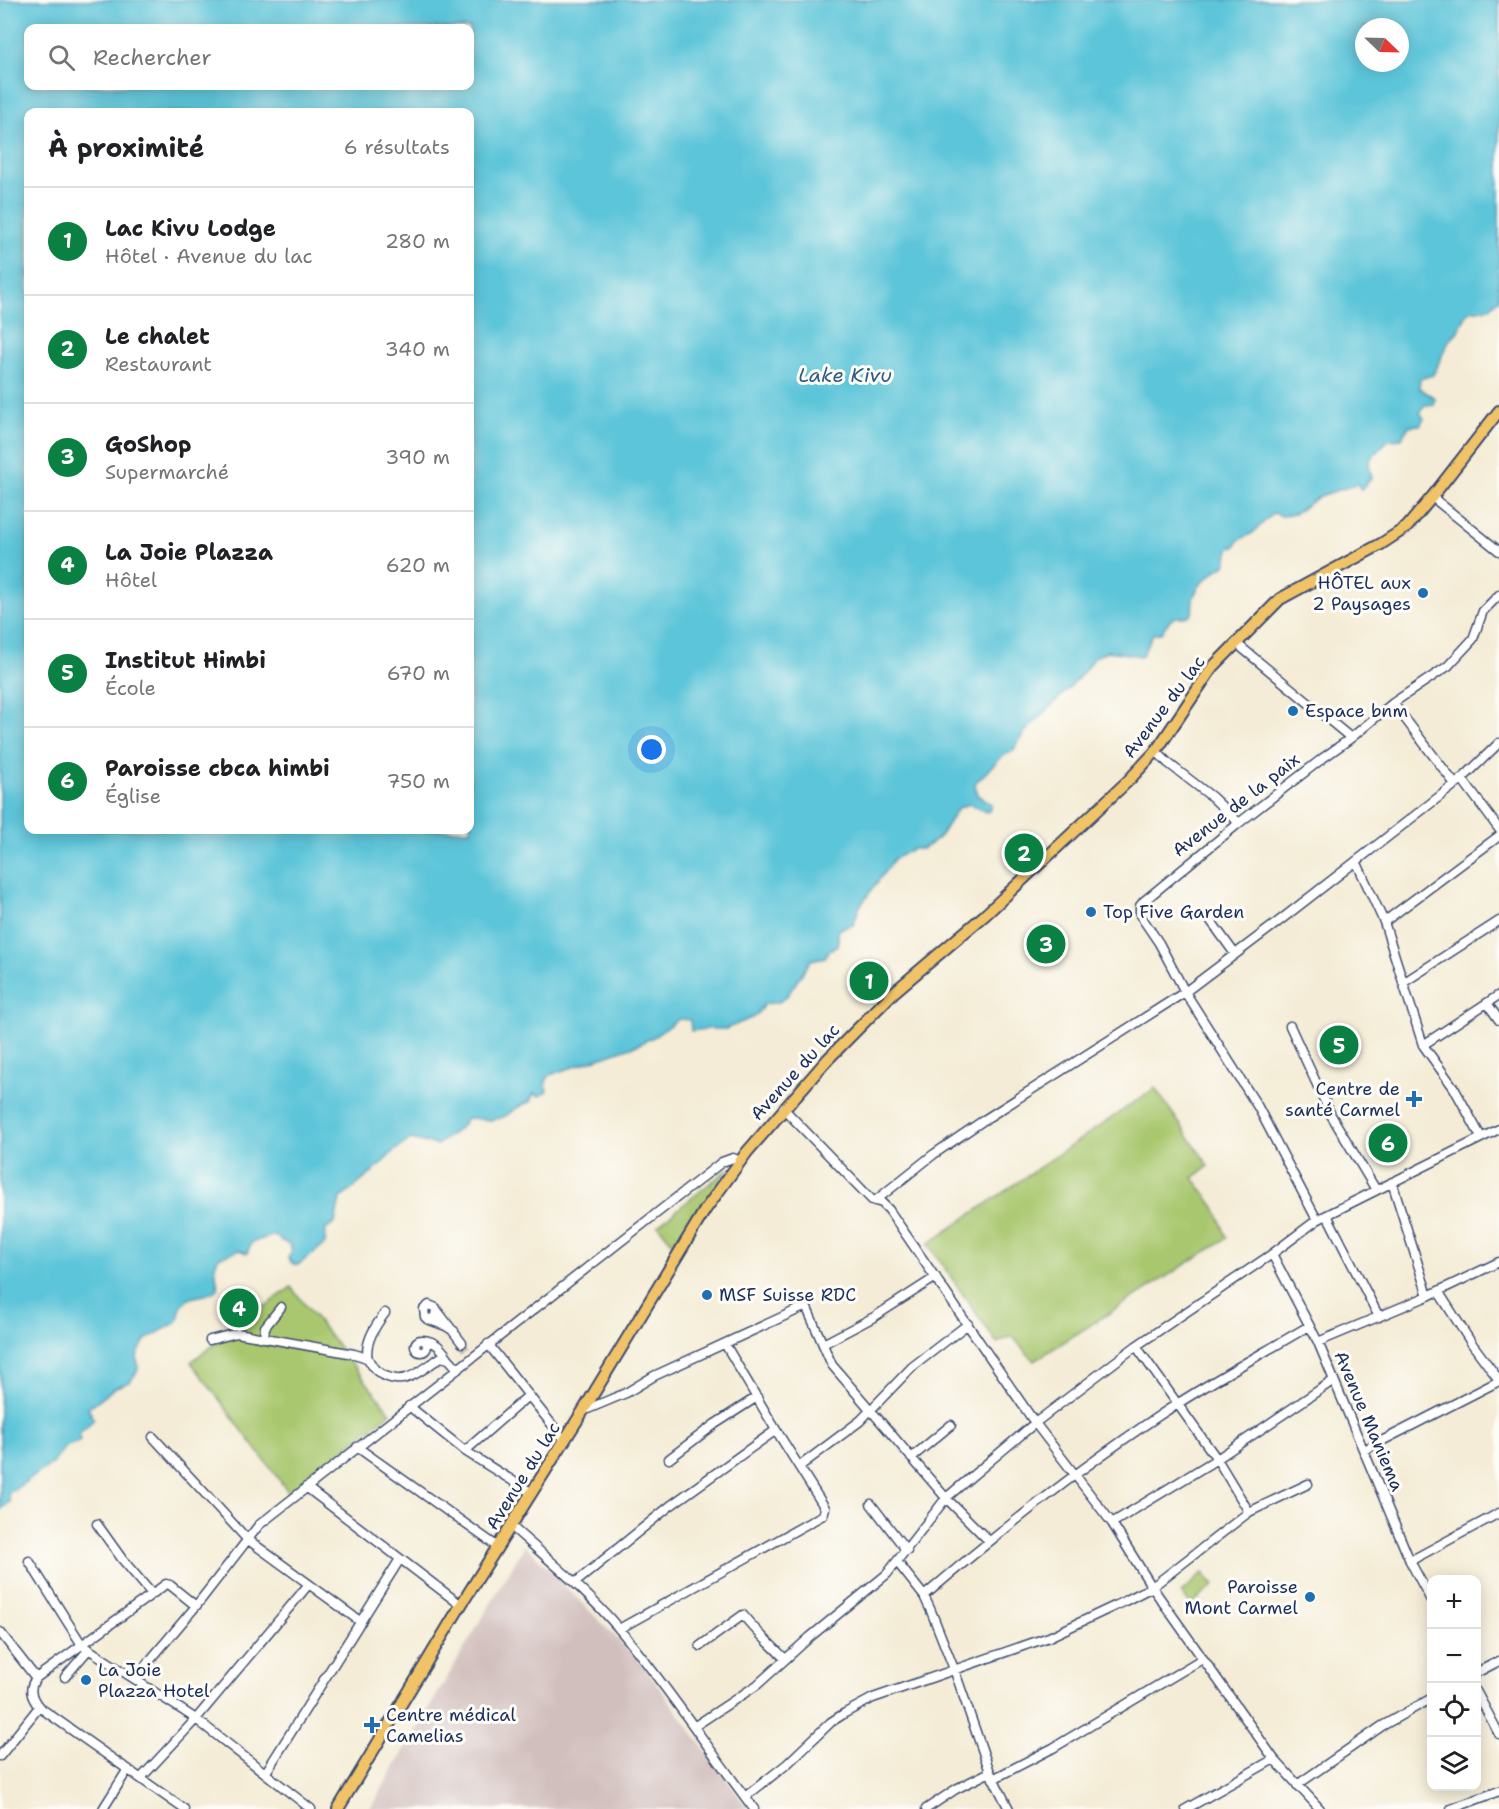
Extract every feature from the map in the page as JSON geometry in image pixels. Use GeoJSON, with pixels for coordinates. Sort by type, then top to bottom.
{"type":"FeatureCollection","features":[{"type":"Feature","properties":{"kind":"main road","name":"Avenue du lac"},"geometry":{"type":"LineString","coordinates":[[339,1809],[461,1605],[565,1441],[705,1210],[740,1161],[783,1108],[893,993],[985,915],[1129,780],[1156,751],[1207,675],[1280,599],[1390,538],[1407,526],[1499,411]]}},
{"type":"Feature","properties":{"kind":"street"},"geometry":{"type":"LineString","coordinates":[[1432,497],[1499,551]]}},
{"type":"Feature","properties":{"kind":"street","name":"Avenue de la paix"},"geometry":{"type":"LineString","coordinates":[[1185,992],[1140,915],[1140,906],[1239,823],[1393,703],[1448,666],[1473,639],[1483,611],[1499,595]]}},
{"type":"Feature","properties":{"kind":"street"},"geometry":{"type":"LineString","coordinates":[[1236,643],[1351,738]]}},
{"type":"Feature","properties":{"kind":"street"},"geometry":{"type":"LineString","coordinates":[[1393,703],[1499,829]]}},
{"type":"Feature","properties":{"kind":"street"},"geometry":{"type":"LineString","coordinates":[[875,1201],[934,1154],[984,1120],[1185,992],[1459,782],[1499,743]]}},
{"type":"Feature","properties":{"kind":"street"},"geometry":{"type":"LineString","coordinates":[[1156,751],[1212,797],[1239,823]]}},
{"type":"Feature","properties":{"kind":"street"},"geometry":{"type":"LineString","coordinates":[[1384,922],[1499,836]]}},
{"type":"Feature","properties":{"kind":"street"},"geometry":{"type":"LineString","coordinates":[[1356,861],[1384,922],[1423,1045],[1454,1088],[1481,1137]]}},
{"type":"Feature","properties":{"kind":"street"},"geometry":{"type":"LineString","coordinates":[[1210,921],[1235,954]]}},
{"type":"Feature","properties":{"kind":"street"},"geometry":{"type":"LineString","coordinates":[[1403,983],[1499,921]]}},
{"type":"Feature","properties":{"kind":"street"},"geometry":{"type":"LineString","coordinates":[[1185,992],[1258,1107],[1317,1220]]}},
{"type":"Feature","properties":{"kind":"street"},"geometry":{"type":"LineString","coordinates":[[1423,1045],[1499,995]]}},
{"type":"Feature","properties":{"kind":"street"},"geometry":{"type":"LineString","coordinates":[[1487,1003],[1499,1020]]}},
{"type":"Feature","properties":{"kind":"street"},"geometry":{"type":"LineString","coordinates":[[1290,1026],[1331,1114],[1376,1190]]}},
{"type":"Feature","properties":{"kind":"street"},"geometry":{"type":"LineString","coordinates":[[783,1108],[872,1200],[882,1203],[889,1210],[1035,1423],[1112,1523],[1152,1587],[1202,1659],[1274,1759],[1320,1809]]}},
{"type":"Feature","properties":{"kind":"street"},"geometry":{"type":"LineString","coordinates":[[695,1726],[757,1684],[888,1574],[946,1498],[1035,1423],[1136,1347],[1272,1254],[1317,1220],[1499,1128]]}},
{"type":"Feature","properties":{"kind":"street"},"geometry":{"type":"LineString","coordinates":[[135,1678],[196,1606],[259,1525],[458,1369],[467,1351],[488,1344],[722,1162],[733,1158],[740,1161]]}},
{"type":"Feature","properties":{"kind":"street"},"geometry":{"type":"LineString","coordinates":[[1392,1182],[1428,1296]]}},
{"type":"Feature","properties":{"kind":"street"},"geometry":{"type":"LineString","coordinates":[[1327,1215],[1379,1317]]}},
{"type":"Feature","properties":{"kind":"street","name":"Avenue Maniema"},"geometry":{"type":"LineString","coordinates":[[1272,1254],[1318,1342],[1410,1561],[1427,1594]]}},
{"type":"Feature","properties":{"kind":"street"},"geometry":{"type":"LineString","coordinates":[[1318,1342],[1428,1296],[1499,1262]]}},
{"type":"Feature","properties":{"kind":"street"},"geometry":{"type":"LineString","coordinates":[[823,1344],[874,1317],[936,1277]]}},
{"type":"Feature","properties":{"kind":"street"},"geometry":{"type":"LineString","coordinates":[[1364,1450],[1499,1381],[1438,1291]]}},
{"type":"Feature","properties":{"kind":"street"},"geometry":{"type":"LineString","coordinates":[[583,1411],[626,1393],[654,1376],[806,1306],[832,1365],[946,1498],[989,1541]]}},
{"type":"Feature","properties":{"kind":"street"},"geometry":{"type":"LineString","coordinates":[[264,1338],[265,1327],[281,1307]]}},
{"type":"Feature","properties":{"kind":"street"},"geometry":{"type":"LineString","coordinates":[[454,1331],[429,1319],[436,1315],[436,1308],[454,1331],[467,1351]]}},
{"type":"Feature","properties":{"kind":"street"},"geometry":{"type":"LineString","coordinates":[[385,1313],[377,1323],[366,1351],[374,1369],[387,1377],[400,1380],[415,1375],[445,1358]]}},
{"type":"Feature","properties":{"kind":"street"},"geometry":{"type":"LineString","coordinates":[[800,1466],[871,1412],[912,1367],[968,1324]]}},
{"type":"Feature","properties":{"kind":"street"},"geometry":{"type":"LineString","coordinates":[[924,1596],[989,1541],[1076,1474],[1178,1404],[1310,1326]]}},
{"type":"Feature","properties":{"kind":"street"},"geometry":{"type":"LineString","coordinates":[[210,1340],[237,1332],[354,1354],[368,1359]]}},
{"type":"Feature","properties":{"kind":"street"},"geometry":{"type":"LineString","coordinates":[[445,1358],[416,1351],[414,1345],[416,1341],[423,1340],[438,1344],[445,1358],[458,1369]]}},
{"type":"Feature","properties":{"kind":"street"},"geometry":{"type":"LineString","coordinates":[[488,1344],[565,1441]]}},
{"type":"Feature","properties":{"kind":"street"},"geometry":{"type":"LineString","coordinates":[[619,1629],[824,1515],[825,1508],[725,1344]]}},
{"type":"Feature","properties":{"kind":"street"},"geometry":{"type":"LineString","coordinates":[[1136,1347],[1217,1460],[1249,1512]]}},
{"type":"Feature","properties":{"kind":"street"},"geometry":{"type":"LineString","coordinates":[[1112,1523],[1217,1460],[1334,1380]]}},
{"type":"Feature","properties":{"kind":"street"},"geometry":{"type":"LineString","coordinates":[[465,1451],[529,1395]]}},
{"type":"Feature","properties":{"kind":"street"},"geometry":{"type":"LineString","coordinates":[[669,1459],[715,1424],[757,1397]]}},
{"type":"Feature","properties":{"kind":"street"},"geometry":{"type":"LineString","coordinates":[[409,1406],[465,1451],[532,1492]]}},
{"type":"Feature","properties":{"kind":"street"},"geometry":{"type":"LineString","coordinates":[[911,1458],[951,1425]]}},
{"type":"Feature","properties":{"kind":"street"},"geometry":{"type":"LineString","coordinates":[[575,1583],[670,1506],[776,1430]]}},
{"type":"Feature","properties":{"kind":"street"},"geometry":{"type":"LineString","coordinates":[[153,1437],[247,1539],[361,1622]]}},
{"type":"Feature","properties":{"kind":"street"},"geometry":{"type":"LineString","coordinates":[[357,1447],[498,1547]]}},
{"type":"Feature","properties":{"kind":"street"},"geometry":{"type":"LineString","coordinates":[[745,1797],[787,1764],[831,1722],[845,1713],[873,1698],[1050,1637],[1152,1587],[1249,1512],[1308,1484]]}},
{"type":"Feature","properties":{"kind":"street"},"geometry":{"type":"LineString","coordinates":[[306,1487],[461,1605]]}},
{"type":"Feature","properties":{"kind":"street"},"geometry":{"type":"LineString","coordinates":[[871,1504],[907,1551]]}},
{"type":"Feature","properties":{"kind":"street"},"geometry":{"type":"LineString","coordinates":[[1410,1561],[1499,1513]]}},
{"type":"Feature","properties":{"kind":"street"},"geometry":{"type":"LineString","coordinates":[[97,1524],[122,1559],[152,1594]]}},
{"type":"Feature","properties":{"kind":"street"},"geometry":{"type":"LineString","coordinates":[[511,1526],[575,1583],[619,1629],[695,1726],[754,1809]]}},
{"type":"Feature","properties":{"kind":"street"},"geometry":{"type":"LineString","coordinates":[[266,1772],[400,1559]]}},
{"type":"Feature","properties":{"kind":"street"},"geometry":{"type":"LineString","coordinates":[[29,1561],[85,1647],[196,1719],[311,1809]]}},
{"type":"Feature","properties":{"kind":"street"},"geometry":{"type":"LineString","coordinates":[[898,1563],[924,1596],[954,1669],[991,1776],[1009,1809]]}},
{"type":"Feature","properties":{"kind":"street"},"geometry":{"type":"LineString","coordinates":[[184,1809],[39,1707],[31,1691],[36,1678],[85,1647],[168,1584],[196,1606]]}},
{"type":"Feature","properties":{"kind":"street"},"geometry":{"type":"LineString","coordinates":[[141,1778],[196,1719],[309,1584]]}},
{"type":"Feature","properties":{"kind":"street"},"geometry":{"type":"LineString","coordinates":[[700,1646],[743,1615],[785,1659]]}},
{"type":"Feature","properties":{"kind":"street"},"geometry":{"type":"LineString","coordinates":[[0,1632],[36,1678]]}},
{"type":"Feature","properties":{"kind":"street"},"geometry":{"type":"LineString","coordinates":[[65,1677],[85,1647]]}},
{"type":"Feature","properties":{"kind":"street"},"geometry":{"type":"LineString","coordinates":[[926,1809],[956,1789],[1053,1749],[1202,1659]]}},
{"type":"Feature","properties":{"kind":"street"},"geometry":{"type":"LineString","coordinates":[[1481,1670],[1499,1660]]}},
{"type":"Feature","properties":{"kind":"street"},"geometry":{"type":"LineString","coordinates":[[1297,1785],[1382,1726],[1427,1700]]}},
{"type":"Feature","properties":{"kind":"street"},"geometry":{"type":"LineString","coordinates":[[1481,1700],[1499,1734]]}},
{"type":"Feature","properties":{"kind":"street"},"geometry":{"type":"LineString","coordinates":[[0,1756],[39,1707]]}},
{"type":"Feature","properties":{"kind":"street"},"geometry":{"type":"LineString","coordinates":[[1186,1809],[1274,1759]]}},
{"type":"Feature","properties":{"kind":"street"},"geometry":{"type":"LineString","coordinates":[[103,1809],[128,1769]]}},
{"type":"Feature","properties":{"kind":"street"},"geometry":{"type":"LineString","coordinates":[[1450,1809],[1499,1791]]}},
{"type":"Feature","properties":{"kind":"shaded area"},"geometry":{"type":"Polygon","coordinates":[[[525,1545],[643,1665],[748,1809],[370,1809],[525,1545]]]}},
{"type":"Feature","properties":{"kind":"green space"},"geometry":{"type":"Polygon","coordinates":[[[1155,1088],[1209,1166],[1193,1178],[1215,1207],[1227,1238],[1034,1361],[1012,1336],[997,1343],[928,1244],[1155,1088]]]}},
{"type":"Feature","properties":{"kind":"green space"},"geometry":{"type":"Polygon","coordinates":[[[729,1168],[675,1246],[658,1225],[729,1168]]]}},
{"type":"Feature","properties":{"kind":"green space"},"geometry":{"type":"Polygon","coordinates":[[[291,1287],[391,1413],[289,1493],[191,1362],[291,1287]]]}},
{"type":"Feature","properties":{"kind":"green space"},"geometry":{"type":"Polygon","coordinates":[[[1203,1573],[1214,1585],[1191,1605],[1181,1593],[1203,1573]]]}},
{"type":"Feature","properties":{"kind":"water","name":"Lake Kivu"},"geometry":{"type":"Polygon","coordinates":[[[0,0],[1499,0],[1499,299],[1490,308],[1469,311],[1458,331],[1449,341],[1433,375],[1420,379],[1419,388],[1435,398],[1434,405],[1424,405],[1420,413],[1424,418],[1420,425],[1409,426],[1401,439],[1388,440],[1371,458],[1369,464],[1372,478],[1364,487],[1361,489],[1357,484],[1320,496],[1294,514],[1282,516],[1273,513],[1253,533],[1239,540],[1235,547],[1230,547],[1225,565],[1210,575],[1195,594],[1192,614],[1174,618],[1161,633],[1153,634],[1142,656],[1108,651],[1094,657],[1074,683],[1024,733],[1013,751],[1005,754],[975,783],[977,795],[992,804],[989,811],[986,812],[970,804],[958,808],[935,841],[922,849],[913,849],[894,859],[860,906],[853,925],[840,929],[837,946],[829,950],[825,957],[811,960],[787,996],[779,1002],[765,1004],[754,1017],[726,1029],[691,1031],[690,1020],[679,1019],[655,1036],[637,1045],[550,1075],[546,1081],[547,1092],[539,1096],[534,1093],[530,1102],[500,1118],[491,1120],[467,1118],[460,1128],[437,1145],[411,1139],[394,1151],[340,1199],[335,1223],[326,1229],[325,1244],[298,1265],[293,1264],[288,1258],[292,1251],[289,1244],[275,1235],[252,1242],[247,1253],[239,1250],[219,1257],[215,1265],[218,1288],[210,1294],[187,1300],[181,1307],[177,1322],[145,1340],[137,1356],[138,1370],[130,1382],[116,1387],[88,1408],[94,1419],[79,1434],[80,1441],[65,1447],[53,1463],[8,1494],[10,1502],[0,1510],[0,0]]]}},
{"type":"Feature","properties":{"kind":"tunnel"},"geometry":{"type":"LineString","coordinates":[[462,1343],[467,1351]]}},
{"type":"Feature","properties":{"kind":"place","name":"HÔTEL aux 2 Paysages"},"geometry":{"type":"Point","coordinates":[1423,593]}},
{"type":"Feature","properties":{"kind":"place","name":"Espace bnm"},"geometry":{"type":"Point","coordinates":[1293,711]}},
{"type":"Feature","properties":{"kind":"place","name":"Le chalet"},"geometry":{"type":"Point","coordinates":[1024,853]}},
{"type":"Feature","properties":{"kind":"place","name":"Top Five Garden"},"geometry":{"type":"Point","coordinates":[1091,912]}},
{"type":"Feature","properties":{"kind":"place","name":"GoShop"},"geometry":{"type":"Point","coordinates":[1046,944]}},
{"type":"Feature","properties":{"kind":"place","name":"Lac Kivu Lodge"},"geometry":{"type":"Point","coordinates":[869,981]}},
{"type":"Feature","properties":{"kind":"place","name":"Institut Himbi"},"geometry":{"type":"Point","coordinates":[1339,1045]}},
{"type":"Feature","properties":{"kind":"place","name":"Centre de santé Carmel"},"geometry":{"type":"Point","coordinates":[1414,1099]}},
{"type":"Feature","properties":{"kind":"place","name":"Paroisse cbca himbi"},"geometry":{"type":"Point","coordinates":[1388,1143]}},
{"type":"Feature","properties":{"kind":"place","name":"MSF Suisse RDC"},"geometry":{"type":"Point","coordinates":[707,1295]}},
{"type":"Feature","properties":{"kind":"place","name":"La Joie Plazza"},"geometry":{"type":"Point","coordinates":[239,1308]}},
{"type":"Feature","properties":{"kind":"place","name":"Paroisse Mont Carmel"},"geometry":{"type":"Point","coordinates":[1310,1597]}},
{"type":"Feature","properties":{"kind":"place","name":"La Joie Plazza Hotel"},"geometry":{"type":"Point","coordinates":[86,1680]}},
{"type":"Feature","properties":{"kind":"place","name":"Centre médical Camelias"},"geometry":{"type":"Point","coordinates":[372,1725]}}]}
